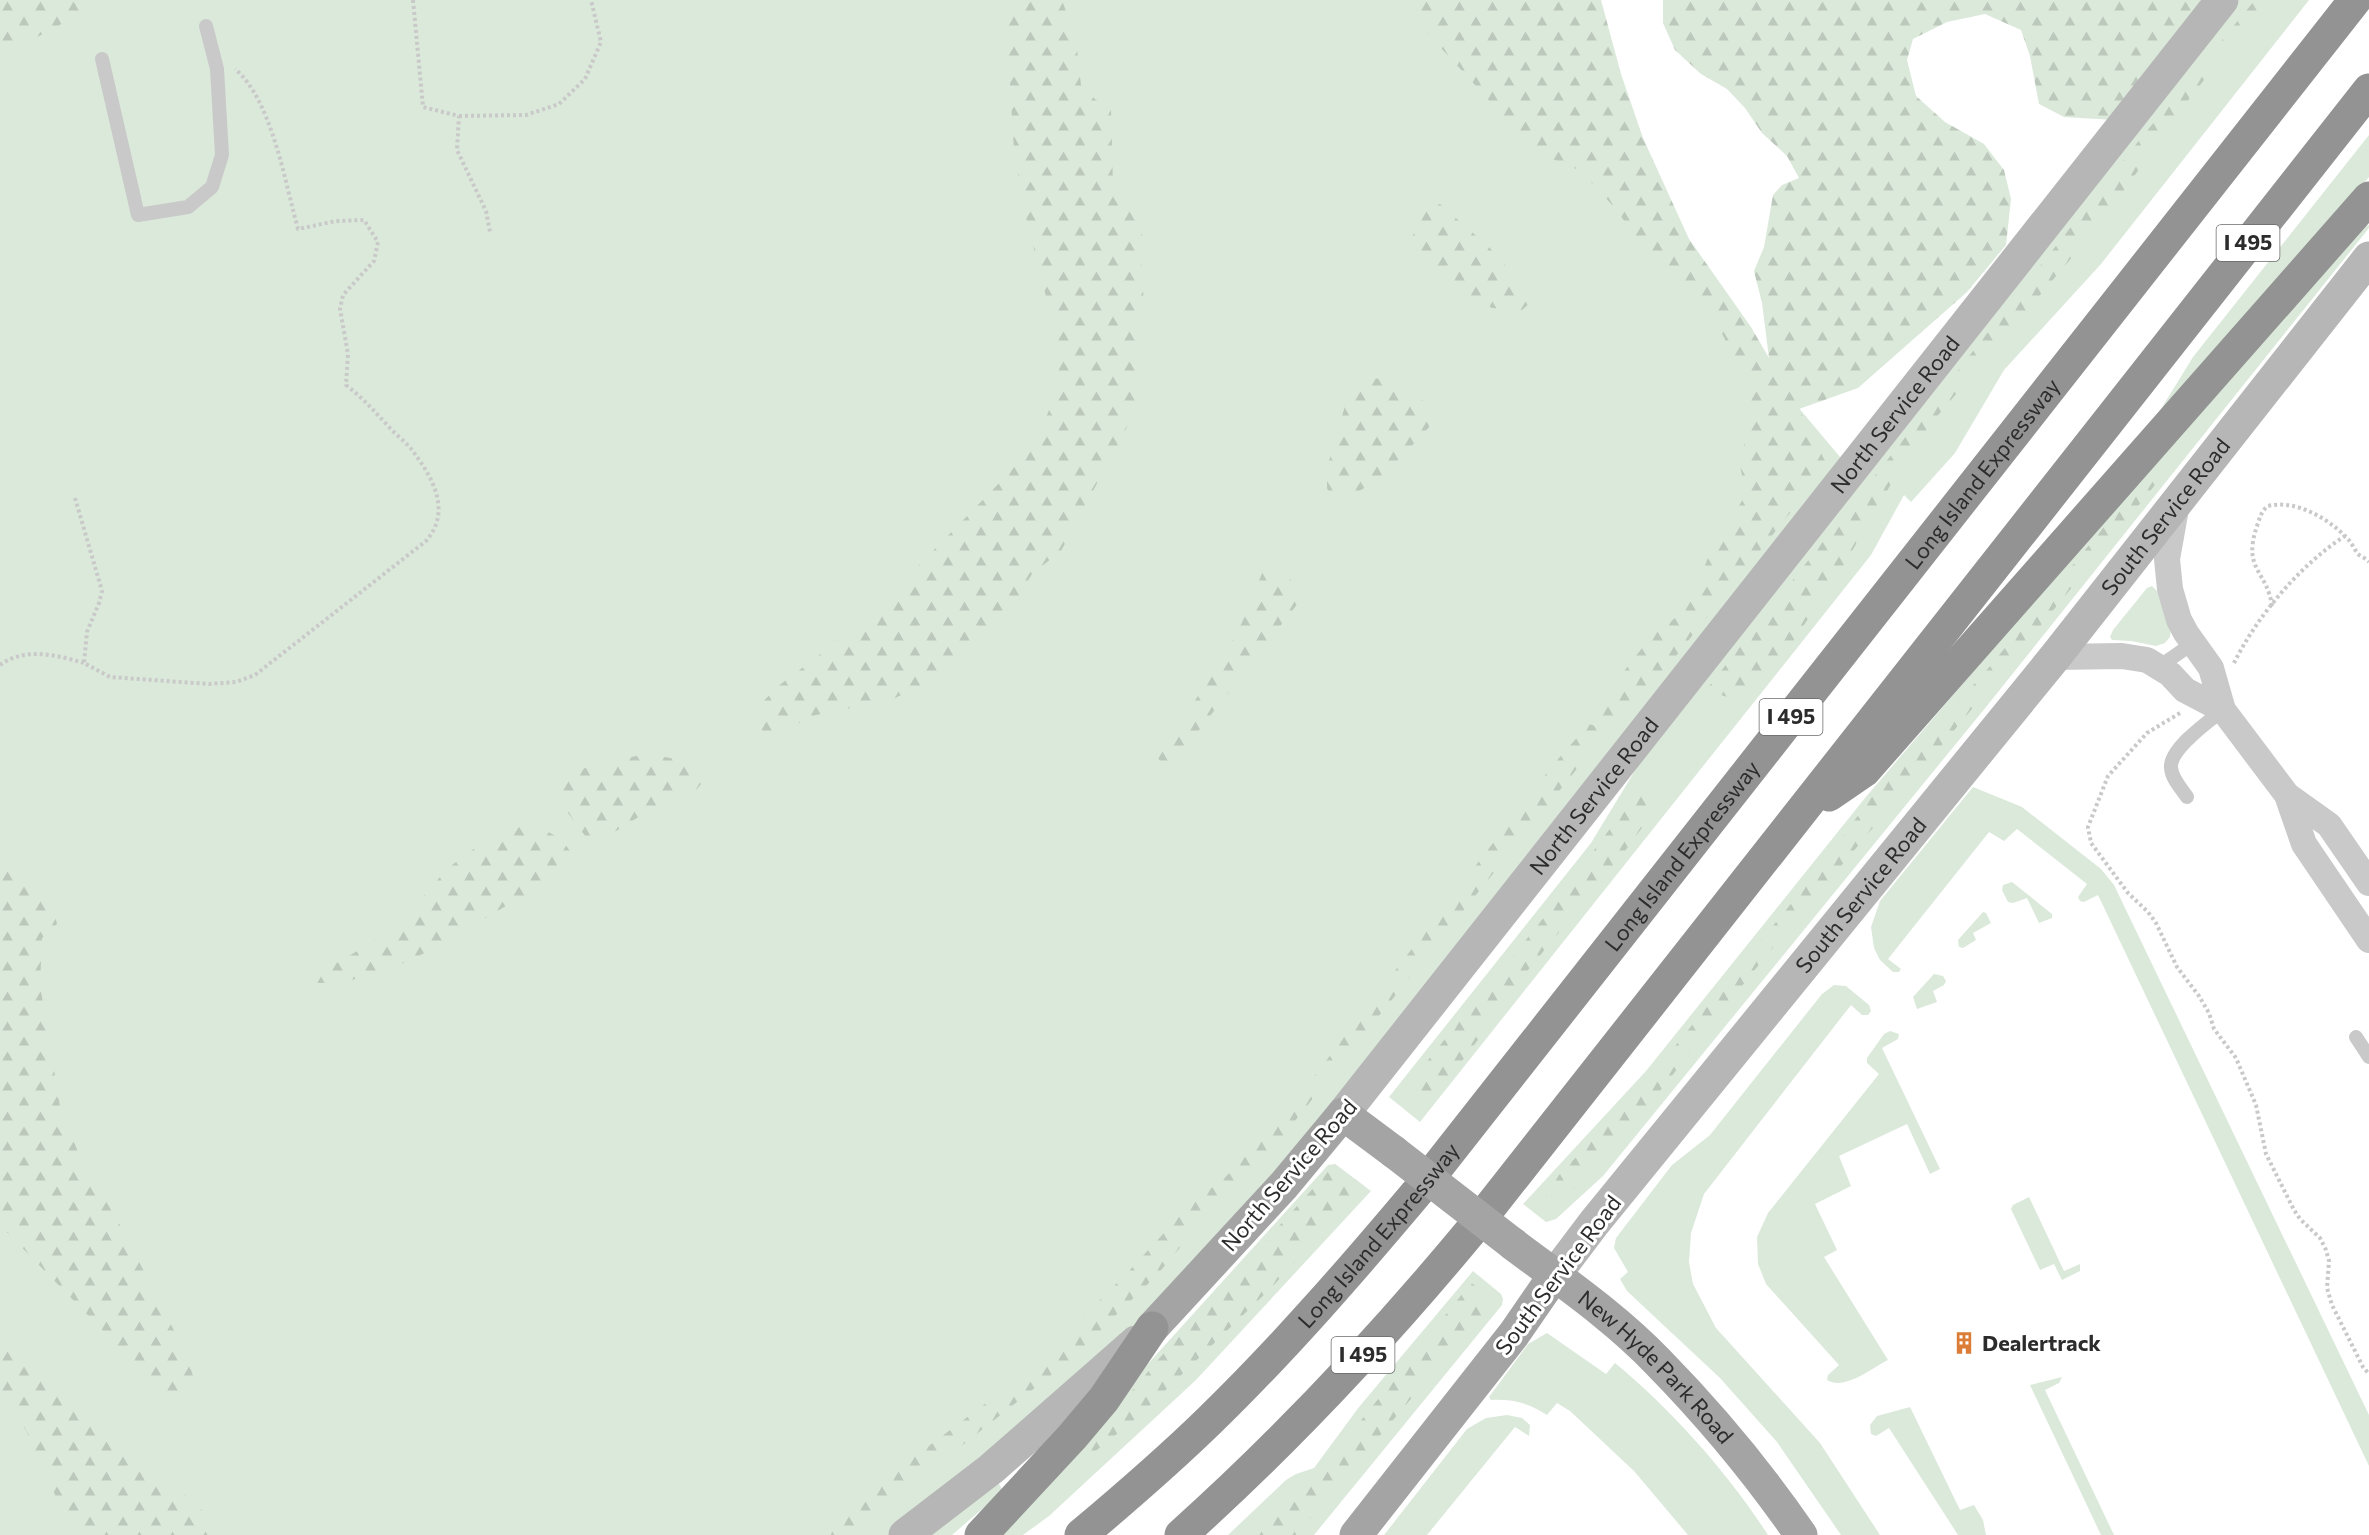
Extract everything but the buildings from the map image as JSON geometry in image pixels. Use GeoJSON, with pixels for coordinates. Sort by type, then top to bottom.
{"type":"FeatureCollection","features":[{"type":"Feature","properties":{"kind":"highway","name":"Long Island Expressway"},"geometry":{"type":"LineString","coordinates":[[1081,1535],[1150,1476],[1242,1387],[1320,1305],[1424,1184],[2355,0]]}},
{"type":"Feature","properties":{"kind":"highway","name":"I 495"},"geometry":{"type":"LineString","coordinates":[[1181,1535],[1311,1411],[1425,1287],[1798,817],[2369,90]]}},
{"type":"Feature","properties":{"kind":"highway"},"geometry":{"type":"LineString","coordinates":[[1798,817],[1864,771],[2369,198]]}},
{"type":"Feature","properties":{"kind":"highway"},"geometry":{"type":"LineString","coordinates":[[981,1535],[1104,1399],[1152,1328]]}},
{"type":"Feature","properties":{"kind":"main road","name":"North Service Road"},"geometry":{"type":"LineString","coordinates":[[905,1535],[991,1469],[1152,1328],[1284,1185],[1343,1114],[2222,0]]}},
{"type":"Feature","properties":{"kind":"main road","name":"South Service Road"},"geometry":{"type":"LineString","coordinates":[[1356,1535],[1514,1334],[1554,1276],[1601,1215],[2055,657],[2369,258]]}},
{"type":"Feature","properties":{"kind":"main road","name":"New Hyde Park Road"},"geometry":{"type":"LineString","coordinates":[[1343,1114],[1616,1323],[1658,1361],[1740,1454],[1801,1535]]}},
{"type":"Feature","properties":{"kind":"street"},"geometry":{"type":"LineString","coordinates":[[2177,502],[2168,559],[2168,574],[2179,620],[2192,644],[2211,668],[2213,698],[2287,795],[2329,825],[2369,883]]}},
{"type":"Feature","properties":{"kind":"street"},"geometry":{"type":"LineString","coordinates":[[2055,657],[2136,658],[2160,666],[2185,690],[2213,698]]}},
{"type":"Feature","properties":{"kind":"street"},"geometry":{"type":"LineString","coordinates":[[2287,795],[2304,844],[2369,940]]}},
{"type":"Feature","properties":{"kind":"lane"},"geometry":{"type":"LineString","coordinates":[[102,59],[138,215],[188,207],[212,188],[222,155],[217,69],[206,26]]}},
{"type":"Feature","properties":{"kind":"lane"},"geometry":{"type":"LineString","coordinates":[[2160,666],[2192,644]]}},
{"type":"Feature","properties":{"kind":"lane"},"geometry":{"type":"LineString","coordinates":[[2187,797],[2175,780],[2171,761],[2188,739],[2213,698]]}},
{"type":"Feature","properties":{"kind":"lane"},"geometry":{"type":"LineString","coordinates":[[2356,1037],[2369,1057]]}},
{"type":"Feature","properties":{"kind":"path"},"geometry":{"type":"LineString","coordinates":[[413,0],[423,107],[459,116],[526,115],[559,104],[585,79],[601,42],[591,0]]}},
{"type":"Feature","properties":{"kind":"path"},"geometry":{"type":"LineString","coordinates":[[0,664],[21,654],[39,654],[84,663],[110,677],[209,684],[236,682],[255,675],[426,542],[435,531],[438,520],[436,489],[411,449],[369,404],[346,385],[348,354],[340,309],[343,295],[374,261],[378,242],[364,220],[336,221],[298,229],[271,130],[256,92],[242,75],[213,51]]}},
{"type":"Feature","properties":{"kind":"path"},"geometry":{"type":"LineString","coordinates":[[459,116],[457,150],[486,211],[490,231]]}},
{"type":"Feature","properties":{"kind":"path"},"geometry":{"type":"LineString","coordinates":[[75,498],[102,591],[87,632],[84,663]]}},
{"type":"Feature","properties":{"kind":"path"},"geometry":{"type":"LineString","coordinates":[[2272,607],[2270,596],[2252,559],[2254,535],[2263,510],[2274,504],[2306,510],[2318,515],[2345,536],[2358,554],[2369,562]]}},
{"type":"Feature","properties":{"kind":"path"},"geometry":{"type":"LineString","coordinates":[[2345,536],[2330,545],[2308,566],[2272,607],[2249,636],[2233,665],[2232,675],[2213,698],[2147,733],[2113,769],[2102,787],[2088,827],[2088,834],[2098,852],[2156,924],[2177,967],[2209,1013],[2214,1029],[2236,1058],[2256,1105],[2266,1154],[2300,1220],[2320,1238],[2326,1250],[2329,1262],[2327,1288],[2332,1305],[2363,1367],[2369,1374]]}},
{"type":"Feature","properties":{"kind":"green space"},"geometry":{"type":"Polygon","coordinates":[[[0,0],[1456,0],[1851,470],[1231,1245],[905,1535],[0,1535],[0,0]]]}},
{"type":"Feature","properties":{"kind":"green space"},"geometry":{"type":"Polygon","coordinates":[[[0,0],[106,0],[0,57],[0,0]]]}},
{"type":"Feature","properties":{"kind":"green space"},"geometry":{"type":"Polygon","coordinates":[[[1009,0],[1062,0],[1076,40],[1081,85],[1096,100],[1111,109],[1113,186],[1133,212],[1144,240],[1141,257],[1144,306],[1135,359],[1135,403],[1126,429],[1061,551],[1032,574],[1015,602],[1007,621],[965,649],[934,679],[891,700],[816,715],[782,731],[763,731],[755,722],[757,708],[777,687],[827,649],[890,595],[1011,471],[1042,428],[1054,397],[1059,369],[1055,332],[1024,210],[1014,150],[1009,70],[1003,25],[1009,0]]]}},
{"type":"Feature","properties":{"kind":"green space"},"geometry":{"type":"Polygon","coordinates":[[[1397,0],[1601,0],[1621,74],[1643,138],[1689,239],[1751,327],[1769,358],[1762,303],[1754,271],[1764,247],[1773,195],[1782,185],[1799,178],[1787,156],[1762,133],[1745,108],[1727,89],[1701,74],[1675,50],[1663,23],[1663,0],[2222,0],[2114,120],[2064,117],[2039,104],[2030,56],[2021,30],[1985,14],[1947,22],[1913,39],[1907,60],[1916,96],[1945,122],[1984,144],[2004,170],[2011,199],[2006,245],[1967,292],[1858,388],[1799,409],[1826,463],[1809,489],[1625,720],[1589,716],[1650,638],[1685,610],[1711,550],[1745,496],[1739,457],[1748,435],[1750,387],[1719,328],[1655,263],[1614,207],[1581,171],[1527,148],[1486,97],[1397,0]]]}},
{"type":"Feature","properties":{"kind":"green space"},"geometry":{"type":"Polygon","coordinates":[[[2239,0],[2309,0],[2101,264],[2004,370],[1955,453],[1911,502],[1904,495],[1871,555],[1420,1122],[1389,1097],[1591,843],[1639,764],[1988,323],[2239,0]]]}},
{"type":"Feature","properties":{"kind":"green space"},"geometry":{"type":"Polygon","coordinates":[[[2255,0],[2267,0],[2182,108],[2102,222],[1934,420],[1908,455],[1842,568],[1780,661],[1757,684],[1727,697],[1706,690],[2141,138],[2255,0]]]}},
{"type":"Feature","properties":{"kind":"green space"},"geometry":{"type":"Polygon","coordinates":[[[2369,135],[2369,177],[2203,373],[2156,417],[2193,357],[2369,135]]]}},
{"type":"Feature","properties":{"kind":"green space"},"geometry":{"type":"Polygon","coordinates":[[[1440,204],[1490,248],[1531,295],[1530,303],[1522,310],[1492,308],[1436,276],[1411,248],[1415,230],[1423,215],[1430,205],[1440,204]]]}},
{"type":"Feature","properties":{"kind":"green space"},"geometry":{"type":"Polygon","coordinates":[[[2369,225],[2369,228],[1986,707],[1603,1176],[1556,1219],[1546,1222],[1523,1204],[1646,1071],[1865,798],[2007,632],[2359,229],[2369,225]]]}},
{"type":"Feature","properties":{"kind":"green space"},"geometry":{"type":"Polygon","coordinates":[[[1374,378],[1392,382],[1411,391],[1426,404],[1435,421],[1401,458],[1373,482],[1359,491],[1344,496],[1330,497],[1327,488],[1327,468],[1347,399],[1360,386],[1374,378]]]}},
{"type":"Feature","properties":{"kind":"green space"},"geometry":{"type":"Polygon","coordinates":[[[2155,472],[2159,480],[1762,961],[1644,1111],[1564,1198],[1554,1205],[1538,1209],[1559,1175],[1631,1100],[1799,894],[1875,793],[1986,671],[2140,483],[2155,472]]]}},
{"type":"Feature","properties":{"kind":"green space"},"geometry":{"type":"Polygon","coordinates":[[[1270,569],[1291,580],[1299,602],[1178,757],[1170,764],[1160,761],[1156,755],[1157,750],[1178,725],[1216,670],[1240,627],[1263,571],[1270,569]]]}},
{"type":"Feature","properties":{"kind":"green space"},"geometry":{"type":"Polygon","coordinates":[[[2152,586],[2157,591],[2171,627],[2170,637],[2165,643],[2156,646],[2112,640],[2110,637],[2113,630],[2147,588],[2152,586]]]}},
{"type":"Feature","properties":{"kind":"green space"},"geometry":{"type":"Polygon","coordinates":[[[1589,724],[1608,730],[1274,1147],[1217,1203],[1157,1275],[1069,1361],[903,1492],[842,1535],[831,1535],[824,1519],[885,1479],[1006,1388],[1044,1369],[1078,1322],[1185,1210],[1231,1172],[1296,1100],[1552,766],[1589,724]]]}},
{"type":"Feature","properties":{"kind":"green space"},"geometry":{"type":"Polygon","coordinates":[[[641,755],[676,760],[688,768],[701,784],[697,789],[648,811],[616,831],[592,842],[585,836],[564,806],[560,794],[562,782],[568,776],[587,767],[641,755]]]}},
{"type":"Feature","properties":{"kind":"green space"},"geometry":{"type":"Polygon","coordinates":[[[1973,787],[2022,807],[2101,869],[2114,885],[2369,1415],[2369,1466],[2098,895],[2084,902],[2080,901],[2078,897],[2087,884],[2017,829],[2004,841],[1989,832],[1888,959],[1901,969],[1899,972],[1893,972],[1880,960],[1874,948],[1871,927],[1880,901],[1973,787]]]}},
{"type":"Feature","properties":{"kind":"green space"},"geometry":{"type":"Polygon","coordinates":[[[1636,794],[1649,797],[1649,818],[1620,858],[1528,970],[1438,1093],[1426,1100],[1417,1100],[1411,1091],[1415,1076],[1538,925],[1636,794]]]}},
{"type":"Feature","properties":{"kind":"green space"},"geometry":{"type":"Polygon","coordinates":[[[531,824],[563,842],[575,861],[535,891],[416,957],[368,976],[317,983],[318,977],[326,969],[373,942],[400,923],[447,869],[469,852],[499,833],[531,824]]]}},
{"type":"Feature","properties":{"kind":"green space"},"geometry":{"type":"Polygon","coordinates":[[[0,865],[51,900],[57,924],[42,938],[40,985],[60,1106],[80,1157],[124,1232],[188,1358],[194,1380],[181,1411],[0,1225],[0,865]]]}},
{"type":"Feature","properties":{"kind":"green space"},"geometry":{"type":"Polygon","coordinates":[[[2012,882],[2052,914],[2052,918],[2039,923],[2027,898],[2013,903],[2008,902],[2002,890],[2003,885],[2012,882]]]}},
{"type":"Feature","properties":{"kind":"green space"},"geometry":{"type":"Polygon","coordinates":[[[1983,912],[1986,913],[1991,923],[1973,933],[1976,940],[1963,948],[1959,947],[1958,940],[1983,912]]]}},
{"type":"Feature","properties":{"kind":"green space"},"geometry":{"type":"Polygon","coordinates":[[[1934,974],[1943,976],[1946,981],[1944,985],[1933,991],[1937,1002],[1917,1009],[1913,997],[1934,974]]]}},
{"type":"Feature","properties":{"kind":"green space"},"geometry":{"type":"Polygon","coordinates":[[[1834,985],[1846,986],[1869,1005],[1871,1011],[1868,1015],[1862,1015],[1851,1005],[1704,1194],[1691,1233],[1689,1262],[1693,1284],[1716,1328],[1820,1443],[1880,1535],[1841,1535],[1777,1442],[1720,1378],[1627,1291],[1620,1279],[1628,1272],[1614,1248],[1616,1238],[1672,1165],[1710,1135],[1822,994],[1834,985]]]}},
{"type":"Feature","properties":{"kind":"green space"},"geometry":{"type":"Polygon","coordinates":[[[1890,1031],[1899,1034],[1898,1039],[1882,1048],[1940,1169],[1930,1174],[1907,1124],[1839,1156],[1851,1186],[1815,1204],[1837,1250],[1824,1257],[1888,1360],[1850,1381],[1834,1383],[1827,1380],[1828,1375],[1839,1365],[1766,1284],[1758,1264],[1757,1237],[1768,1213],[1879,1074],[1867,1063],[1867,1058],[1884,1034],[1890,1031]]]}},
{"type":"Feature","properties":{"kind":"green space"},"geometry":{"type":"Polygon","coordinates":[[[1335,1164],[1371,1191],[1196,1380],[1049,1516],[1023,1535],[993,1535],[1328,1165],[1335,1164]]]}},
{"type":"Feature","properties":{"kind":"green space"},"geometry":{"type":"Polygon","coordinates":[[[1335,1164],[1364,1186],[1272,1287],[1139,1416],[1087,1458],[1084,1456],[1086,1447],[1156,1362],[1335,1164]]]}},
{"type":"Feature","properties":{"kind":"green space"},"geometry":{"type":"Polygon","coordinates":[[[2029,1197],[2064,1271],[2080,1264],[2080,1271],[2062,1280],[2054,1264],[2040,1270],[2011,1209],[2013,1205],[2029,1197]]]}},
{"type":"Feature","properties":{"kind":"green space"},"geometry":{"type":"Polygon","coordinates":[[[1473,1271],[1501,1294],[1502,1305],[1314,1535],[1228,1535],[1286,1480],[1314,1468],[1359,1407],[1473,1271]]]}},
{"type":"Feature","properties":{"kind":"green space"},"geometry":{"type":"Polygon","coordinates":[[[1471,1283],[1476,1286],[1485,1319],[1472,1323],[1464,1336],[1296,1535],[1251,1535],[1311,1483],[1471,1283]]]}},
{"type":"Feature","properties":{"kind":"green space"},"geometry":{"type":"Polygon","coordinates":[[[1547,1333],[1606,1374],[1615,1363],[1636,1381],[1698,1443],[1768,1535],[1688,1535],[1634,1471],[1570,1411],[1557,1403],[1547,1415],[1534,1407],[1520,1403],[1491,1400],[1489,1397],[1528,1344],[1547,1333]]]}},
{"type":"Feature","properties":{"kind":"green space"},"geometry":{"type":"Polygon","coordinates":[[[0,1334],[11,1351],[46,1382],[200,1508],[220,1535],[82,1535],[65,1517],[27,1432],[0,1390],[0,1334]]]}},
{"type":"Feature","properties":{"kind":"green space"},"geometry":{"type":"Polygon","coordinates":[[[2062,1377],[2059,1383],[2045,1390],[2114,1535],[2101,1535],[2030,1385],[2062,1377]]]}},
{"type":"Feature","properties":{"kind":"green space"},"geometry":{"type":"Polygon","coordinates":[[[1910,1407],[1960,1510],[1974,1505],[1983,1520],[1986,1535],[1958,1535],[1889,1428],[1876,1436],[1871,1434],[1870,1425],[1877,1416],[1910,1407]]]}},
{"type":"Feature","properties":{"kind":"green space"},"geometry":{"type":"Polygon","coordinates":[[[1507,1415],[1522,1418],[1530,1425],[1529,1436],[1515,1427],[1427,1535],[1384,1535],[1467,1429],[1486,1418],[1507,1415]]]}},
{"type":"Feature","properties":{"kind":"green space"},"geometry":{"type":"Polygon","coordinates":[[[998,1482],[1003,1491],[952,1535],[922,1535],[998,1482]]]}},
{"type":"Feature","properties":{"kind":"place","name":"Dealertrack"},"geometry":{"type":"Point","coordinates":[1964,1343]}}]}
